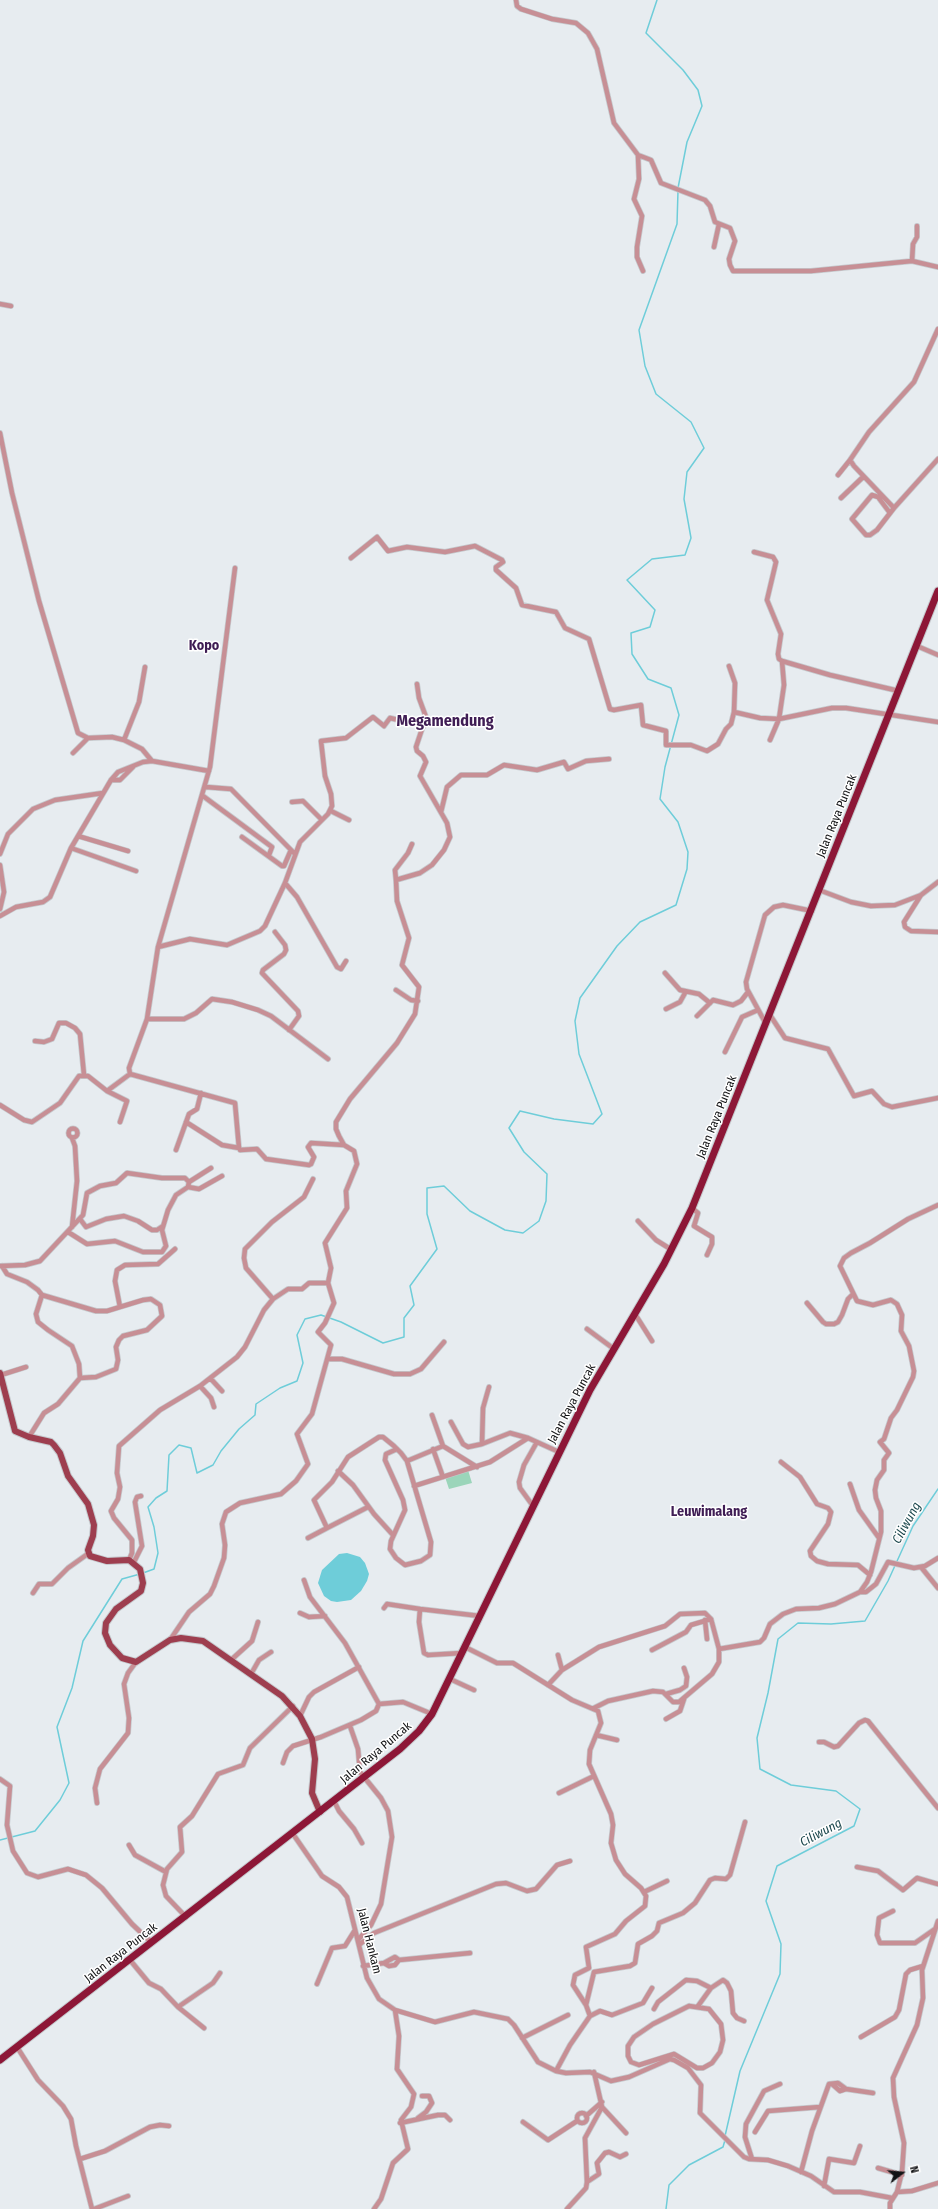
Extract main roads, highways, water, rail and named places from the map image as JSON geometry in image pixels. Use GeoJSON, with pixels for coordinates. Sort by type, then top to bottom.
{"type":"FeatureCollection","features":[{"type":"Feature","properties":{"kind":"highway","name":"Jalan Raya Puncak"},"geometry":{"type":"LineString","coordinates":[[0,2060],[364,1778],[412,1739],[432,1714],[590,1390],[672,1250],[692,1208],[812,911],[888,715],[938,592]]}},
{"type":"Feature","properties":{"kind":"main road"},"geometry":{"type":"LineString","coordinates":[[1,1374],[2,1390],[14,1430],[18,1433],[49,1442],[54,1445],[60,1453],[68,1476],[87,1501],[94,1525],[89,1553],[94,1558],[106,1561],[131,1561],[140,1569],[143,1580],[141,1591],[116,1610],[107,1622],[105,1629],[107,1641],[117,1654],[124,1659],[136,1662],[170,1640],[185,1638],[203,1641],[282,1696],[293,1706],[300,1716],[312,1740],[315,1759],[312,1793],[320,1812]]}},
{"type":"Feature","properties":{"kind":"water"},"geometry":{"type":"Polygon","coordinates":[[[347,1553],[360,1557],[365,1563],[369,1574],[367,1581],[361,1591],[351,1600],[337,1602],[331,1601],[324,1596],[318,1583],[322,1570],[339,1554],[347,1553]]]}},
{"type":"Feature","properties":{"kind":"waterway"},"geometry":{"type":"LineString","coordinates":[[657,0],[646,33],[683,70],[698,90],[702,106],[687,142],[678,188]]}},
{"type":"Feature","properties":{"kind":"waterway"},"geometry":{"type":"LineString","coordinates":[[143,1573],[154,1569],[158,1553],[154,1527],[148,1507],[156,1498],[167,1491],[169,1455],[179,1445],[191,1448],[197,1473],[213,1465],[221,1451],[239,1429],[255,1415],[256,1404],[280,1388],[297,1381],[303,1363],[297,1335],[305,1319],[321,1315],[341,1322],[383,1343],[404,1337],[404,1318],[414,1305],[410,1286],[437,1249],[427,1214],[427,1188],[444,1186],[470,1211],[505,1230],[523,1233],[539,1221],[546,1201],[547,1174],[524,1152],[509,1128],[520,1111],[554,1119],[593,1124],[602,1114],[579,1054],[575,1021],[580,998],[617,946],[640,922],[676,905],[687,869],[688,852],[678,822],[660,799],[665,767],[679,715],[671,688],[648,679],[632,654],[631,633],[650,627],[655,610],[627,580],[652,559],[685,555],[691,538],[684,499],[687,472],[704,448],[691,422],[656,394],[645,366],[639,330],[677,224],[678,191]]}},
{"type":"Feature","properties":{"kind":"waterway","name":"Ciliwung"},"geometry":{"type":"LineString","coordinates":[[725,2136],[740,2071],[780,1974],[781,1944],[766,1901],[777,1866],[854,1826],[860,1809],[836,1791],[791,1785],[760,1769],[757,1738],[768,1693],[778,1639],[798,1623],[831,1624],[865,1621],[888,1581],[913,1526],[938,1489]]}},
{"type":"Feature","properties":{"kind":"waterway"},"geometry":{"type":"LineString","coordinates":[[0,1840],[35,1831],[60,1800],[69,1783],[57,1727],[72,1688],[83,1641],[122,1579],[140,1574]]}},
{"type":"Feature","properties":{"kind":"waterway","name":"Ciliwung"},"geometry":{"type":"LineString","coordinates":[[666,2209],[669,2185],[689,2165],[723,2147],[725,2140]]}},
{"type":"Feature","properties":{"kind":"district","name":"Kopo"},"geometry":{"type":"Point","coordinates":[204,646]}},
{"type":"Feature","properties":{"kind":"district","name":"Megamendung"},"geometry":{"type":"Point","coordinates":[445,722]}},
{"type":"Feature","properties":{"kind":"district","name":"Leuwimalang"},"geometry":{"type":"Point","coordinates":[709,1512]}}]}
